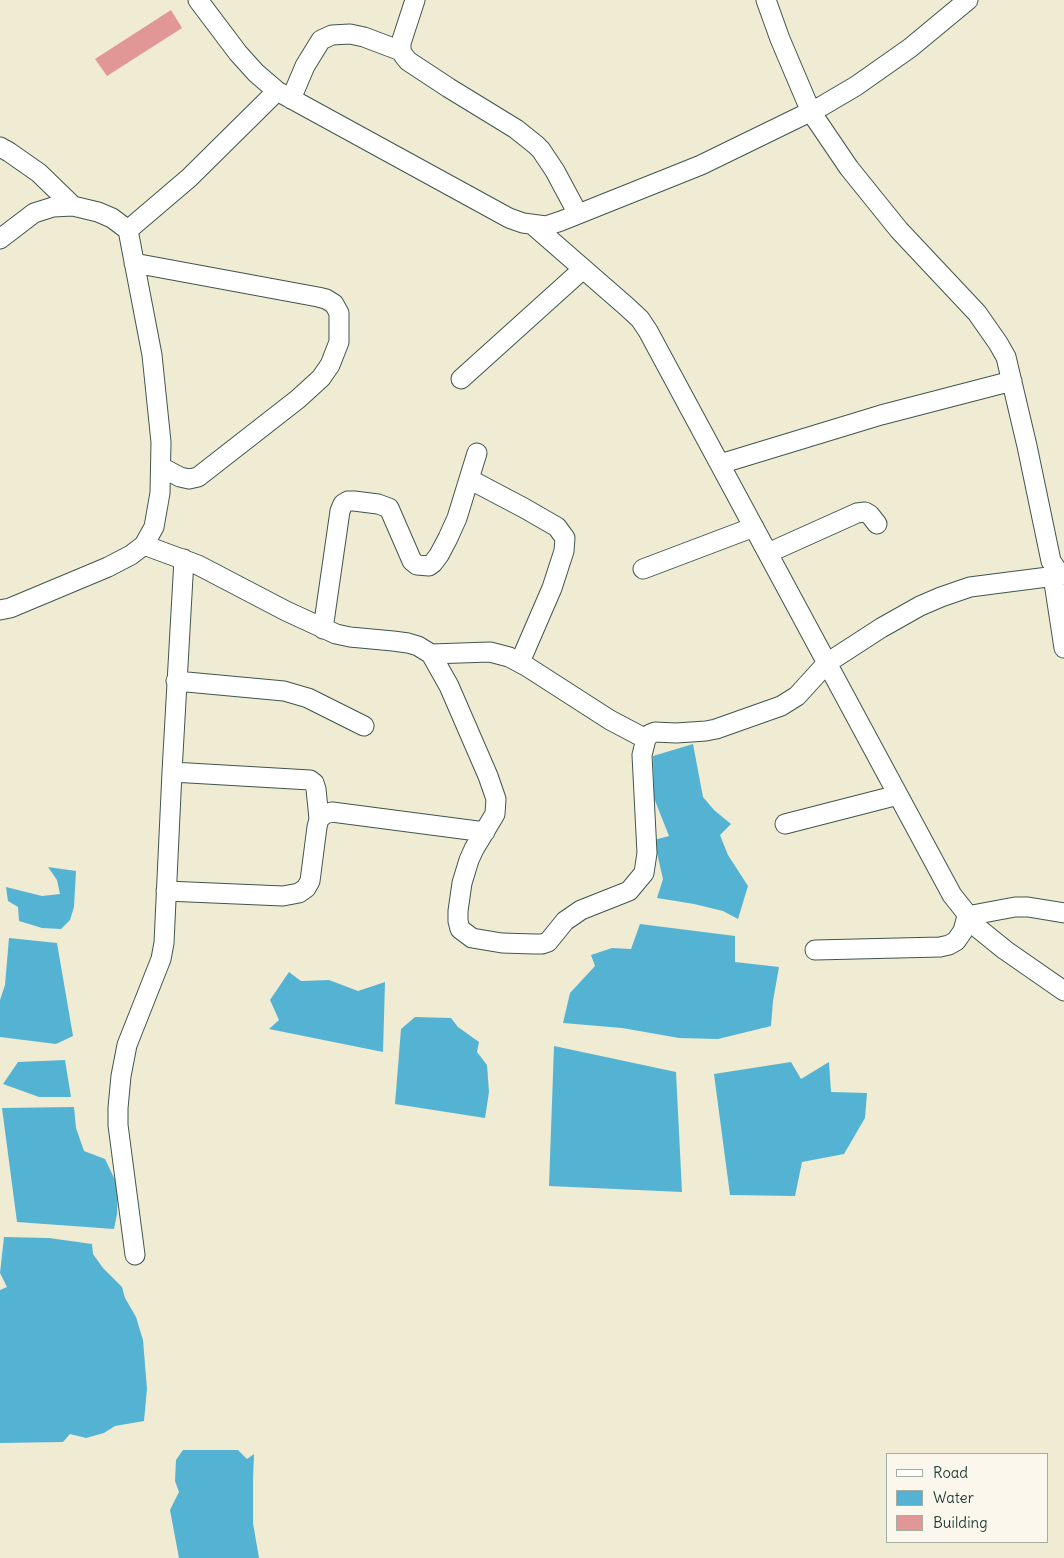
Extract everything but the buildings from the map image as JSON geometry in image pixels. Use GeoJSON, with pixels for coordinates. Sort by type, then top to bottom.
{"type":"FeatureCollection","features":[{"type":"Feature","properties":{"kind":"street"},"geometry":{"type":"LineString","coordinates":[[198,0],[238,53],[256,73],[284,95],[509,218],[523,223],[546,226],[701,165],[811,112],[856,86],[910,48],[968,0]]}},
{"type":"Feature","properties":{"kind":"street"},"geometry":{"type":"LineString","coordinates":[[401,51],[401,42],[414,0]]}},
{"type":"Feature","properties":{"kind":"street"},"geometry":{"type":"LineString","coordinates":[[766,0],[780,39],[811,112],[849,168],[898,230],[977,313],[1006,357],[1050,561],[1060,575],[1064,648]]}},
{"type":"Feature","properties":{"kind":"street"},"geometry":{"type":"LineString","coordinates":[[128,230],[284,95],[321,40],[332,35],[350,34],[364,37],[401,51],[408,61],[516,129],[541,150],[555,171],[578,214]]}},
{"type":"Feature","properties":{"kind":"street"},"geometry":{"type":"LineString","coordinates":[[0,148],[39,173],[73,206]]}},
{"type":"Feature","properties":{"kind":"street"},"geometry":{"type":"LineString","coordinates":[[0,239],[34,213],[53,207],[73,206],[98,212],[112,218],[128,230],[152,355],[161,442],[160,493],[154,527],[144,545],[131,555],[108,567],[10,608],[0,610]]}},
{"type":"Feature","properties":{"kind":"street"},"geometry":{"type":"LineString","coordinates":[[533,225],[640,319],[952,895],[979,929],[1005,950],[1064,991]]}},
{"type":"Feature","properties":{"kind":"street"},"geometry":{"type":"LineString","coordinates":[[134,264],[318,297],[334,304],[339,313],[339,342],[330,365],[321,378],[298,399],[198,477],[190,479],[180,477],[160,467]]}},
{"type":"Feature","properties":{"kind":"street"},"geometry":{"type":"LineString","coordinates":[[462,379],[583,269]]}},
{"type":"Feature","properties":{"kind":"street"},"geometry":{"type":"LineString","coordinates":[[720,464],[881,414],[1012,381]]}},
{"type":"Feature","properties":{"kind":"street"},"geometry":{"type":"LineString","coordinates":[[323,629],[340,511],[343,504],[348,501],[354,501],[378,504],[389,508],[412,561],[417,565],[429,566],[439,555],[457,518],[477,453]]}},
{"type":"Feature","properties":{"kind":"street"},"geometry":{"type":"LineString","coordinates":[[469,479],[557,527],[565,538],[564,551],[552,588],[520,662]]}},
{"type":"Feature","properties":{"kind":"street"},"geometry":{"type":"LineString","coordinates":[[768,553],[857,513],[865,512],[877,524]]}},
{"type":"Feature","properties":{"kind":"street"},"geometry":{"type":"LineString","coordinates":[[642,569],[754,527]]}},
{"type":"Feature","properties":{"kind":"street"},"geometry":{"type":"LineString","coordinates":[[144,545],[209,570],[286,611],[336,634],[408,643],[425,649],[431,654],[449,686],[494,790],[497,805],[495,814],[469,860],[462,883],[458,911],[460,929],[472,938],[495,942],[534,944],[548,942],[570,916],[586,907],[629,891],[644,873],[647,853],[642,755],[646,740],[650,734],[655,732],[686,733],[716,728],[781,706],[798,696],[827,663],[881,628],[920,606],[942,597],[970,587],[1060,575]]}},
{"type":"Feature","properties":{"kind":"street"},"geometry":{"type":"LineString","coordinates":[[135,1255],[118,1125],[119,1091],[127,1045],[162,959],[164,943],[176,681],[184,559]]}},
{"type":"Feature","properties":{"kind":"street"},"geometry":{"type":"LineString","coordinates":[[431,654],[490,652],[520,662],[610,720],[646,740]]}},
{"type":"Feature","properties":{"kind":"street"},"geometry":{"type":"LineString","coordinates":[[176,681],[284,691],[308,698],[364,726]]}},
{"type":"Feature","properties":{"kind":"street"},"geometry":{"type":"LineString","coordinates":[[166,891],[283,896],[299,893],[306,888],[310,881],[319,819],[316,789],[314,783],[310,780],[172,772]]}},
{"type":"Feature","properties":{"kind":"street"},"geometry":{"type":"LineString","coordinates":[[785,824],[898,795]]}},
{"type":"Feature","properties":{"kind":"street"},"geometry":{"type":"LineString","coordinates":[[319,819],[325,814],[338,812],[485,832]]}},
{"type":"Feature","properties":{"kind":"street"},"geometry":{"type":"LineString","coordinates":[[967,916],[1015,907],[1028,907],[1064,913]]}},
{"type":"Feature","properties":{"kind":"street"},"geometry":{"type":"LineString","coordinates":[[815,950],[928,948],[950,945],[956,941],[963,931],[967,916]]}},
{"type":"Feature","properties":{"kind":"water"},"geometry":{"type":"Polygon","coordinates":[[[693,744],[703,797],[714,810],[731,824],[720,835],[728,855],[748,886],[738,919],[723,911],[657,898],[663,879],[654,840],[669,836],[654,798],[653,756],[693,744]]]}},
{"type":"Feature","properties":{"kind":"water"},"geometry":{"type":"Polygon","coordinates":[[[48,867],[76,871],[74,907],[70,920],[61,929],[42,928],[19,921],[18,907],[8,901],[6,887],[42,896],[60,894],[57,880],[48,867]]]}},
{"type":"Feature","properties":{"kind":"water"},"geometry":{"type":"Polygon","coordinates":[[[640,924],[735,936],[735,962],[779,967],[771,1026],[718,1039],[679,1038],[622,1028],[563,1023],[570,993],[595,966],[591,955],[612,948],[631,949],[640,924]]]}},
{"type":"Feature","properties":{"kind":"water"},"geometry":{"type":"Polygon","coordinates":[[[9,938],[57,943],[73,1036],[56,1044],[0,1037],[0,1000],[5,985],[9,938]]]}},
{"type":"Feature","properties":{"kind":"water"},"geometry":{"type":"Polygon","coordinates":[[[289,972],[301,981],[329,980],[358,991],[385,982],[383,1052],[269,1029],[279,1020],[270,1000],[289,972]]]}},
{"type":"Feature","properties":{"kind":"water"},"geometry":{"type":"Polygon","coordinates":[[[415,1017],[451,1018],[458,1027],[479,1042],[477,1052],[487,1065],[489,1092],[485,1118],[395,1104],[401,1029],[415,1017]]]}},
{"type":"Feature","properties":{"kind":"water"},"geometry":{"type":"Polygon","coordinates":[[[554,1046],[676,1072],[682,1192],[549,1186],[554,1046]]]}},
{"type":"Feature","properties":{"kind":"water"},"geometry":{"type":"Polygon","coordinates":[[[65,1060],[71,1097],[39,1097],[3,1084],[18,1062],[65,1060]]]}},
{"type":"Feature","properties":{"kind":"water"},"geometry":{"type":"Polygon","coordinates":[[[791,1062],[801,1079],[829,1062],[831,1092],[867,1093],[865,1118],[844,1154],[802,1162],[795,1196],[730,1195],[714,1074],[791,1062]]]}},
{"type":"Feature","properties":{"kind":"water"},"geometry":{"type":"Polygon","coordinates":[[[74,1107],[76,1128],[84,1151],[105,1159],[118,1186],[117,1214],[114,1229],[17,1222],[2,1108],[74,1107]]]}},
{"type":"Feature","properties":{"kind":"water"},"geometry":{"type":"Polygon","coordinates":[[[4,1237],[49,1238],[92,1244],[93,1254],[103,1268],[122,1287],[125,1298],[136,1317],[143,1340],[147,1389],[144,1421],[115,1426],[104,1433],[86,1438],[70,1434],[63,1442],[0,1443],[0,1290],[7,1287],[0,1273],[4,1237]]]}},
{"type":"Feature","properties":{"kind":"water"},"geometry":{"type":"Polygon","coordinates":[[[183,1450],[238,1450],[247,1459],[254,1454],[253,1523],[259,1558],[179,1558],[170,1510],[179,1492],[175,1481],[176,1460],[183,1450]]]}}]}
